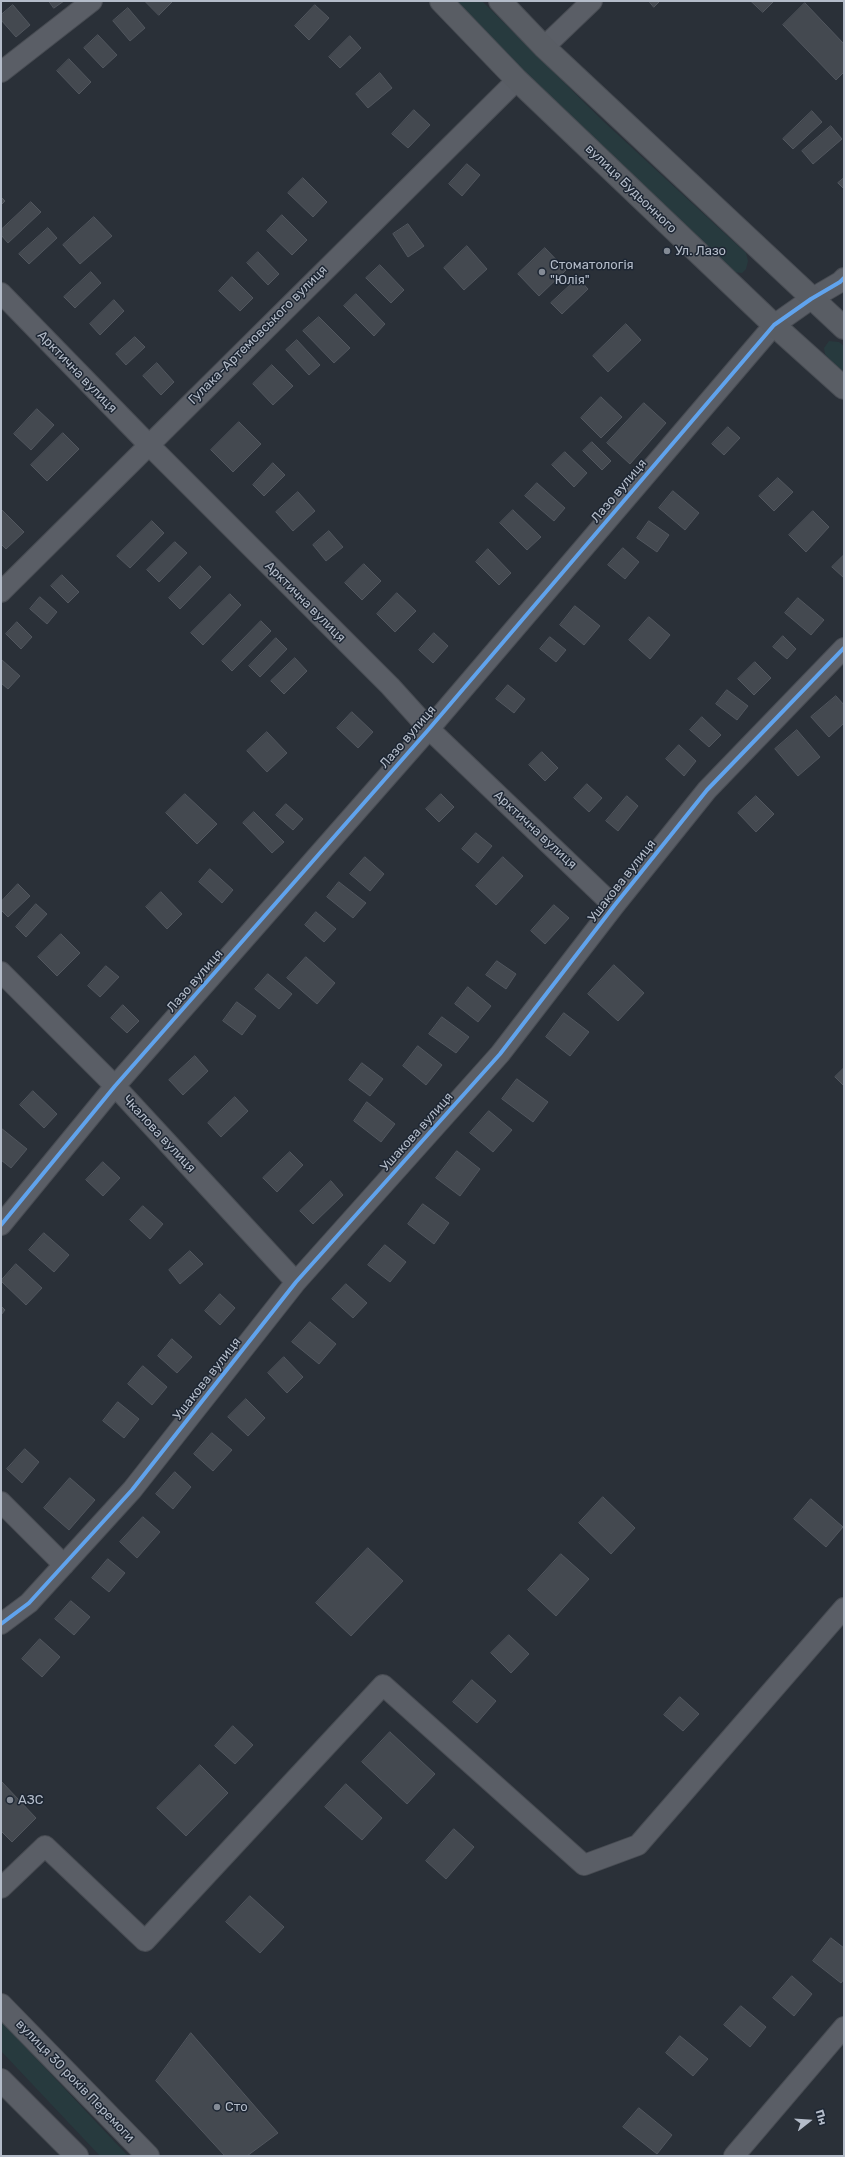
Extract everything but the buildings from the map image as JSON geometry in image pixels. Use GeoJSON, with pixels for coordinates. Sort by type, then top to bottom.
{"type":"FeatureCollection","features":[{"type":"Feature","properties":{"kind":"main road","name":"вулиця Будьонного"},"geometry":{"type":"LineString","coordinates":[[441,1],[517,80],[774,325],[844,388]]}},
{"type":"Feature","properties":{"kind":"main road"},"geometry":{"type":"LineString","coordinates":[[500,1],[544,47],[844,328]]}},
{"type":"Feature","properties":{"kind":"street"},"geometry":{"type":"LineString","coordinates":[[1,72],[92,1]]}},
{"type":"Feature","properties":{"kind":"street"},"geometry":{"type":"LineString","coordinates":[[544,47],[592,1]]}},
{"type":"Feature","properties":{"kind":"street","name":"Гулака-Артемовського вулиця"},"geometry":{"type":"LineString","coordinates":[[1,592],[148,444],[517,80]]}},
{"type":"Feature","properties":{"kind":"street","name":"Лазо вулиця"},"geometry":{"type":"LineString","coordinates":[[1,1225],[115,1086],[428,729],[774,325],[811,298],[840,282],[844,278]]}},
{"type":"Feature","properties":{"kind":"street","name":"Арктична вулиця"},"geometry":{"type":"LineString","coordinates":[[1,293],[148,444],[390,686],[428,729],[614,906]]}},
{"type":"Feature","properties":{"kind":"street","name":"Ушакова вулиця"},"geometry":{"type":"LineString","coordinates":[[1,1624],[29,1603],[132,1490],[296,1282],[500,1054],[614,906],[707,790],[844,648]]}},
{"type":"Feature","properties":{"kind":"street","name":"Чкалова вулиця"},"geometry":{"type":"LineString","coordinates":[[1,972],[115,1086],[296,1282]]}},
{"type":"Feature","properties":{"kind":"street"},"geometry":{"type":"LineString","coordinates":[[1,1502],[64,1565]]}},
{"type":"Feature","properties":{"kind":"street"},"geometry":{"type":"LineString","coordinates":[[1,1888],[46,1846],[145,1941],[383,1685],[584,1865],[638,1845],[844,1608]]}},
{"type":"Feature","properties":{"kind":"street","name":"вулиця 30 років Перемоги"},"geometry":{"type":"LineString","coordinates":[[1,2005],[148,2156]]}},
{"type":"Feature","properties":{"kind":"street"},"geometry":{"type":"LineString","coordinates":[[734,2156],[844,2027]]}},
{"type":"Feature","properties":{"kind":"street"},"geometry":{"type":"LineString","coordinates":[[1,2080],[78,2156]]}},
{"type":"Feature","properties":{"kind":"green space"},"geometry":{"type":"Polygon","coordinates":[[[455,1],[482,1],[603,121],[746,253],[748,261],[746,269],[742,273],[732,272],[555,103],[455,1]]]}},
{"type":"Feature","properties":{"kind":"green space"},"geometry":{"type":"Polygon","coordinates":[[[829,341],[839,342],[844,346],[844,372],[825,354],[824,348],[829,341]]]}},
{"type":"Feature","properties":{"kind":"green space"},"geometry":{"type":"Polygon","coordinates":[[[1,2021],[128,2156],[100,2156],[1,2051],[1,2021]]]}},
{"type":"Feature","properties":{"kind":"cycle path"},"geometry":{"type":"LineString","coordinates":[[1,1225],[115,1086],[429,729],[774,325],[844,278]]}},
{"type":"Feature","properties":{"kind":"cycle path"},"geometry":{"type":"LineString","coordinates":[[1,1624],[29,1603],[132,1490],[296,1282],[500,1054],[614,906],[707,790],[844,648]]}},
{"type":"Feature","properties":{"kind":"place","name":"Ул. Лазо"},"geometry":{"type":"Point","coordinates":[667,251]}},
{"type":"Feature","properties":{"kind":"place","name":"Стоматологія \"Юлія\""},"geometry":{"type":"Point","coordinates":[542,272]}},
{"type":"Feature","properties":{"kind":"place","name":"АЗС"},"geometry":{"type":"Point","coordinates":[10,1800]}},
{"type":"Feature","properties":{"kind":"place","name":"Сто"},"geometry":{"type":"Point","coordinates":[217,2107]}}]}
